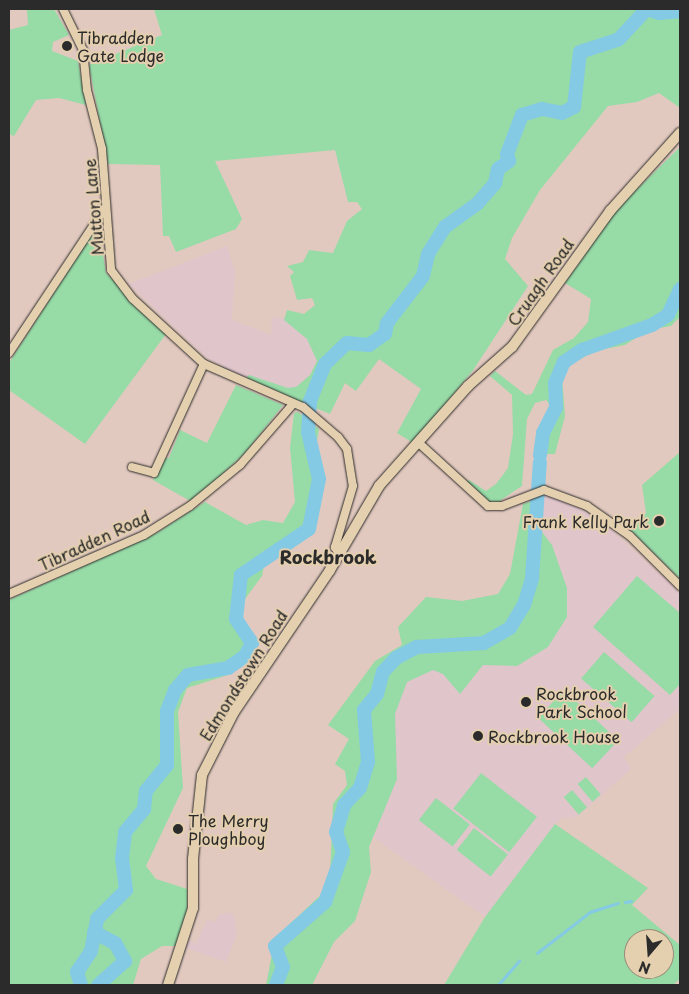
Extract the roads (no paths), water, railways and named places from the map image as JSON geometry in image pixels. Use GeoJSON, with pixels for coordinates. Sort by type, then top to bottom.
{"type":"FeatureCollection","features":[{"type":"Feature","properties":{"kind":"main road","name":"Cruagh Road"},"geometry":{"type":"LineString","coordinates":[[420,444],[468,386],[526,330],[605,218],[679,136]]}},
{"type":"Feature","properties":{"kind":"main road","name":"Edmondstown Road"},"geometry":{"type":"LineString","coordinates":[[168,985],[192,917],[193,859],[205,767],[234,712],[338,555],[379,486],[420,444]]}},
{"type":"Feature","properties":{"kind":"street","name":"Mutton Lane"},"geometry":{"type":"LineString","coordinates":[[63,9],[83,50],[87,90],[102,149],[105,208],[112,270],[133,299],[204,364],[293,404]]}},
{"type":"Feature","properties":{"kind":"street"},"geometry":{"type":"LineString","coordinates":[[9,353],[105,208]]}},
{"type":"Feature","properties":{"kind":"street"},"geometry":{"type":"LineString","coordinates":[[132,467],[154,473],[204,364]]}},
{"type":"Feature","properties":{"kind":"street"},"geometry":{"type":"LineString","coordinates":[[293,404],[303,407],[320,420],[347,449],[352,470],[353,486],[335,547],[338,555]]}},
{"type":"Feature","properties":{"kind":"street","name":"Tibradden Road"},"geometry":{"type":"LineString","coordinates":[[9,594],[144,535],[190,506],[240,465],[293,404]]}},
{"type":"Feature","properties":{"kind":"street"},"geometry":{"type":"LineString","coordinates":[[420,444],[488,506],[540,490],[565,495],[612,523],[680,586]]}},
{"type":"Feature","properties":{"kind":"waterway"},"geometry":{"type":"LineString","coordinates":[[81,985],[77,972],[91,951],[97,919],[126,890],[122,858],[125,832],[144,809],[146,791],[167,765],[167,711],[175,690],[188,675],[228,668],[245,656],[252,643],[236,619],[241,575],[309,529],[319,479],[308,432],[310,401],[325,364],[347,343],[369,345],[385,334],[387,323],[423,276],[428,254],[445,227],[477,204],[495,183],[498,169],[509,161],[507,154],[522,115],[542,109],[562,113],[574,107],[580,52],[618,40],[647,9],[659,13],[680,11]]}},
{"type":"Feature","properties":{"kind":"waterway"},"geometry":{"type":"LineString","coordinates":[[540,455],[543,433],[556,407],[555,383],[564,362],[582,350],[652,325],[668,315],[680,289]]}},
{"type":"Feature","properties":{"kind":"waterway"},"geometry":{"type":"LineString","coordinates":[[276,985],[283,967],[275,946],[325,902],[343,852],[336,832],[344,805],[360,788],[368,762],[364,710],[377,694],[383,672],[396,658],[417,647],[484,643],[510,628],[524,605],[532,578],[540,462]]}},
{"type":"Feature","properties":{"kind":"waterway"},"geometry":{"type":"LineString","coordinates":[[625,902],[631,901]]}},
{"type":"Feature","properties":{"kind":"waterway"},"geometry":{"type":"LineString","coordinates":[[537,953],[590,912],[618,903]]}},
{"type":"Feature","properties":{"kind":"waterway"},"geometry":{"type":"LineString","coordinates":[[94,932],[115,943],[125,961],[98,985]]}},
{"type":"Feature","properties":{"kind":"waterway"},"geometry":{"type":"LineString","coordinates":[[498,985],[519,961]]}},
{"type":"Feature","properties":{"kind":"place","name":"Tibradden Gate Lodge"},"geometry":{"type":"Point","coordinates":[67,46]}},
{"type":"Feature","properties":{"kind":"place","name":"Frank Kelly Park"},"geometry":{"type":"Point","coordinates":[659,521]}},
{"type":"Feature","properties":{"kind":"place","name":"Rockbrook Park School"},"geometry":{"type":"Point","coordinates":[526,702]}},
{"type":"Feature","properties":{"kind":"place","name":"Rockbrook House"},"geometry":{"type":"Point","coordinates":[478,736]}},
{"type":"Feature","properties":{"kind":"place","name":"The Merry Ploughboy"},"geometry":{"type":"Point","coordinates":[178,829]}},
{"type":"Feature","properties":{"kind":"district","name":"Rockbrook"},"geometry":{"type":"Point","coordinates":[328,557]}}]}
